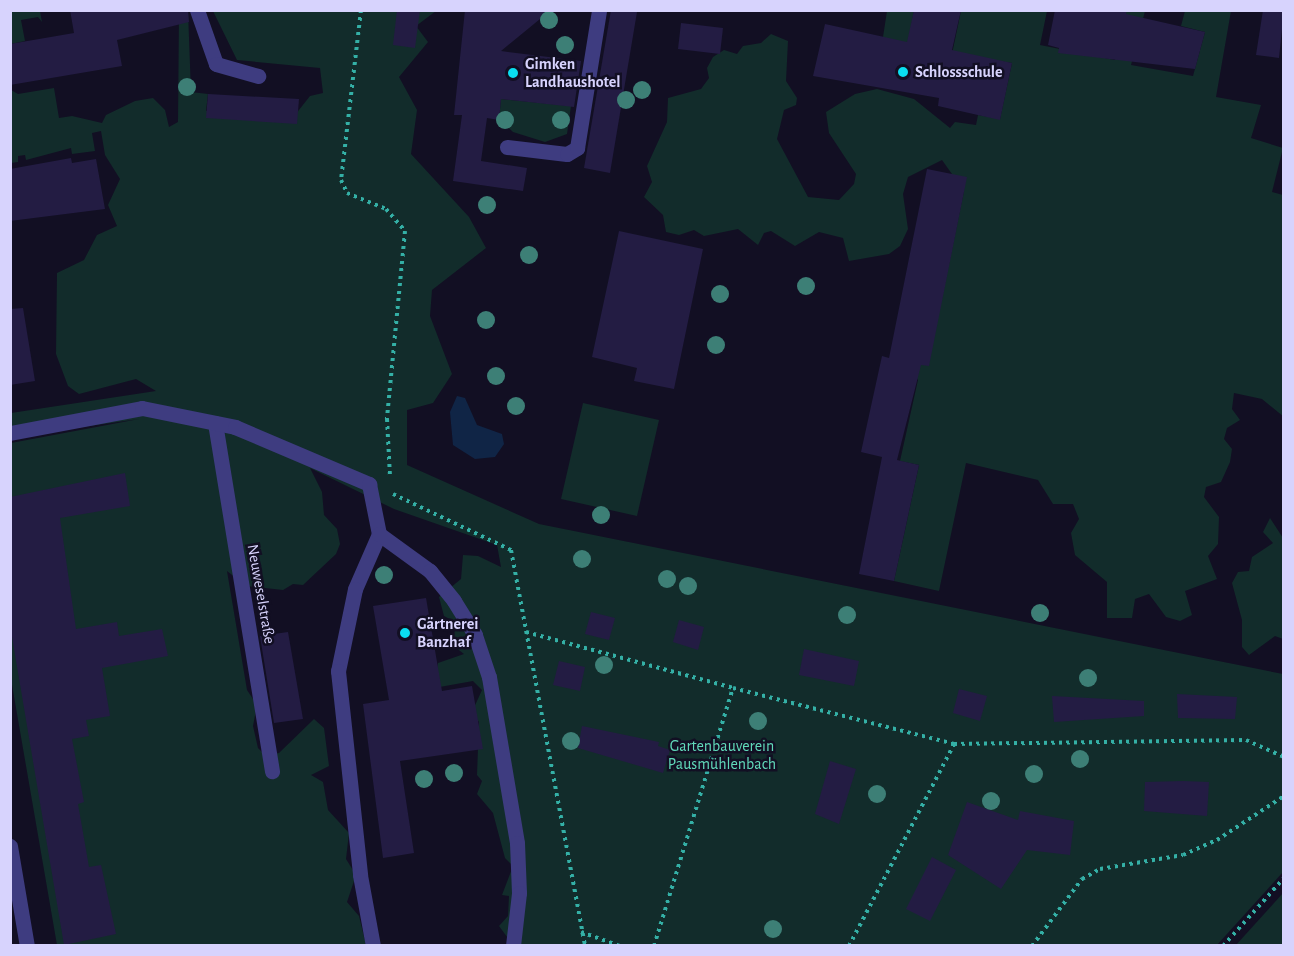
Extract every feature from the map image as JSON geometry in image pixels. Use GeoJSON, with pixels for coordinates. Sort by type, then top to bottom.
{"type":"FeatureCollection","features":[{"type":"Feature","properties":{"kind":"street"},"geometry":{"type":"LineString","coordinates":[[197,10],[216,64],[258,76]]}},
{"type":"Feature","properties":{"kind":"street"},"geometry":{"type":"LineString","coordinates":[[507,147],[567,154],[577,148],[599,10]]}},
{"type":"Feature","properties":{"kind":"street"},"geometry":{"type":"LineString","coordinates":[[10,433],[142,408],[235,427],[369,484],[379,534],[355,589],[338,671],[360,875],[373,945]]}},
{"type":"Feature","properties":{"kind":"street","name":"Neuweselstraße"},"geometry":{"type":"LineString","coordinates":[[215,423],[272,771]]}},
{"type":"Feature","properties":{"kind":"street"},"geometry":{"type":"LineString","coordinates":[[379,534],[430,571],[454,601],[474,634],[489,677],[517,843],[519,893],[513,945]]}},
{"type":"Feature","properties":{"kind":"street"},"geometry":{"type":"LineString","coordinates":[[10,846],[27,945]]}},
{"type":"Feature","properties":{"kind":"path"},"geometry":{"type":"LineString","coordinates":[[361,10],[341,180],[347,193],[386,209],[405,231],[387,419],[392,494]]}},
{"type":"Feature","properties":{"kind":"path"},"geometry":{"type":"LineString","coordinates":[[369,484],[511,550],[585,945]]}},
{"type":"Feature","properties":{"kind":"path"},"geometry":{"type":"LineString","coordinates":[[526,632],[954,744],[1229,739],[1264,744],[1284,757]]}},
{"type":"Feature","properties":{"kind":"path"},"geometry":{"type":"LineString","coordinates":[[654,945],[734,688]]}},
{"type":"Feature","properties":{"kind":"path"},"geometry":{"type":"LineString","coordinates":[[849,945],[954,744]]}},
{"type":"Feature","properties":{"kind":"path"},"geometry":{"type":"LineString","coordinates":[[1032,945],[1082,879],[1101,869],[1184,855],[1217,840],[1284,796]]}},
{"type":"Feature","properties":{"kind":"path"},"geometry":{"type":"LineString","coordinates":[[1223,945],[1284,878]]}},
{"type":"Feature","properties":{"kind":"path"},"geometry":{"type":"LineString","coordinates":[[581,932],[620,945]]}},
{"type":"Feature","properties":{"kind":"green space"},"geometry":{"type":"Polygon","coordinates":[[[11,10],[40,11],[42,22],[38,17],[21,20],[25,41],[11,44],[11,10]]]}},
{"type":"Feature","properties":{"kind":"green space","name":"Gartenbauverein Pausmühlenbach"},"geometry":{"type":"Polygon","coordinates":[[[179,11],[188,11],[191,92],[208,94],[206,111],[295,115],[310,96],[323,93],[320,68],[237,60],[213,11],[436,11],[416,26],[428,42],[399,77],[417,110],[411,154],[469,217],[486,248],[432,290],[430,316],[452,374],[433,403],[407,410],[407,465],[539,524],[1283,674],[1283,872],[1217,945],[513,945],[499,926],[508,916],[509,896],[502,895],[513,866],[505,858],[493,813],[477,794],[482,781],[477,775],[479,722],[472,712],[482,690],[473,681],[434,688],[438,663],[464,654],[451,644],[457,623],[444,616],[439,597],[461,579],[463,555],[478,556],[501,567],[497,545],[394,509],[310,468],[322,492],[324,515],[337,529],[340,544],[336,554],[303,585],[293,584],[283,590],[246,586],[227,571],[247,690],[257,705],[253,726],[258,748],[265,755],[279,753],[314,719],[324,728],[329,766],[311,775],[323,782],[328,810],[349,833],[346,859],[356,875],[347,902],[359,916],[366,945],[57,945],[11,679],[11,443],[139,419],[11,437],[11,413],[156,391],[136,379],[79,394],[68,386],[56,354],[57,273],[84,260],[97,235],[117,226],[108,205],[120,179],[105,155],[101,131],[92,133],[95,151],[72,154],[71,148],[26,160],[25,155],[18,156],[18,162],[11,163],[11,90],[18,94],[54,88],[59,118],[72,116],[102,123],[106,115],[135,101],[153,98],[165,110],[169,127],[178,122],[179,11]]]}},
{"type":"Feature","properties":{"kind":"green space"},"geometry":{"type":"Polygon","coordinates":[[[887,11],[914,11],[907,46],[883,37],[887,11]]]}},
{"type":"Feature","properties":{"kind":"green space"},"geometry":{"type":"Polygon","coordinates":[[[961,11],[1047,11],[1040,45],[1115,60],[1126,11],[1145,11],[1131,65],[1193,76],[1205,32],[1181,26],[1185,11],[1231,11],[1216,97],[1261,105],[1251,138],[1283,148],[1272,192],[1283,195],[1284,417],[1262,399],[1234,393],[1232,409],[1240,420],[1227,428],[1224,439],[1232,449],[1230,462],[1221,482],[1206,487],[1204,497],[1219,517],[1218,544],[1208,556],[1217,579],[1185,591],[1192,615],[1180,621],[1166,617],[1149,594],[1135,599],[1132,618],[1107,618],[1107,582],[1075,555],[1071,533],[1079,519],[1073,504],[1053,504],[1038,480],[966,463],[939,591],[894,581],[919,465],[900,461],[918,380],[912,370],[937,322],[964,191],[942,160],[908,177],[903,194],[908,229],[900,246],[889,254],[849,261],[843,238],[819,232],[795,246],[771,231],[764,233],[758,245],[738,229],[704,236],[694,230],[679,235],[666,232],[663,215],[644,197],[652,182],[647,166],[667,122],[668,98],[701,89],[709,78],[707,68],[713,57],[724,50],[737,54],[743,46],[761,43],[771,34],[788,41],[786,81],[797,98],[796,105],[784,110],[777,139],[808,197],[839,200],[854,184],[856,174],[829,133],[826,112],[855,94],[877,89],[914,99],[950,128],[955,122],[976,125],[978,115],[1000,119],[1012,63],[952,54],[961,11]]]}},
{"type":"Feature","properties":{"kind":"green space"},"geometry":{"type":"Polygon","coordinates":[[[501,99],[571,106],[567,134],[545,142],[513,132],[499,119],[501,99]]]}},
{"type":"Feature","properties":{"kind":"green space"},"geometry":{"type":"Polygon","coordinates":[[[583,403],[659,420],[637,516],[561,499],[583,403]]]}},
{"type":"Feature","properties":{"kind":"green space"},"geometry":{"type":"Polygon","coordinates":[[[1270,518],[1283,538],[1283,639],[1275,636],[1249,655],[1242,647],[1242,620],[1232,583],[1238,572],[1249,571],[1252,557],[1273,543],[1263,532],[1270,518]]]}},
{"type":"Feature","properties":{"kind":"green space"},"geometry":{"type":"Polygon","coordinates":[[[1283,893],[1283,945],[1236,945],[1283,893]]]}},
{"type":"Feature","properties":{"kind":"water"},"geometry":{"type":"Polygon","coordinates":[[[457,396],[465,398],[477,425],[502,434],[504,444],[495,457],[475,459],[453,445],[450,412],[457,396]]]}},
{"type":"Feature","properties":{"kind":"building"},"geometry":{"type":"Polygon","coordinates":[[[70,10],[188,10],[189,22],[117,40],[122,66],[10,85],[10,44],[74,33],[70,10]]]}},
{"type":"Feature","properties":{"kind":"building"},"geometry":{"type":"Polygon","coordinates":[[[397,10],[420,10],[415,48],[393,45],[397,10]]]}},
{"type":"Feature","properties":{"kind":"building","name":"Gimken Landhaushotel"},"geometry":{"type":"Polygon","coordinates":[[[465,10],[551,10],[501,51],[581,61],[574,107],[501,99],[499,120],[487,118],[481,161],[527,168],[523,191],[453,181],[462,115],[454,115],[465,10]]]}},
{"type":"Feature","properties":{"kind":"building"},"geometry":{"type":"Polygon","coordinates":[[[611,10],[637,12],[610,173],[584,168],[611,10]]]}},
{"type":"Feature","properties":{"kind":"building"},"geometry":{"type":"Polygon","coordinates":[[[914,10],[961,10],[952,50],[1012,63],[1000,120],[938,106],[939,98],[813,76],[825,24],[907,42],[914,10]]]}},
{"type":"Feature","properties":{"kind":"building"},"geometry":{"type":"Polygon","coordinates":[[[1055,10],[1127,10],[1126,14],[1205,32],[1195,69],[1058,53],[1059,48],[1048,45],[1055,10]]]}},
{"type":"Feature","properties":{"kind":"building"},"geometry":{"type":"Polygon","coordinates":[[[1263,10],[1284,10],[1279,58],[1256,55],[1263,10]]]}},
{"type":"Feature","properties":{"kind":"building"},"geometry":{"type":"Polygon","coordinates":[[[681,23],[723,28],[720,54],[678,49],[681,23]]]}},
{"type":"Feature","properties":{"kind":"building"},"geometry":{"type":"Polygon","coordinates":[[[208,94],[299,99],[297,124],[206,118],[208,94]]]}},
{"type":"Feature","properties":{"kind":"building"},"geometry":{"type":"Polygon","coordinates":[[[71,158],[72,163],[96,159],[105,209],[10,221],[10,169],[71,158]]]}},
{"type":"Feature","properties":{"kind":"building"},"geometry":{"type":"Polygon","coordinates":[[[927,169],[967,177],[929,366],[921,365],[897,460],[919,465],[894,581],[859,574],[882,457],[861,452],[882,356],[889,358],[927,169]]]}},
{"type":"Feature","properties":{"kind":"building"},"geometry":{"type":"Polygon","coordinates":[[[619,231],[703,249],[674,389],[634,381],[637,368],[592,357],[619,231]]]}},
{"type":"Feature","properties":{"kind":"building"},"geometry":{"type":"Polygon","coordinates":[[[23,308],[35,381],[10,385],[10,309],[23,308]]]}},
{"type":"Feature","properties":{"kind":"building"},"geometry":{"type":"Polygon","coordinates":[[[125,473],[130,506],[60,518],[76,629],[117,622],[119,636],[162,629],[168,656],[102,668],[110,716],[86,720],[89,736],[72,739],[84,802],[78,804],[89,867],[101,865],[116,934],[64,945],[10,625],[10,497],[125,473]]]}},
{"type":"Feature","properties":{"kind":"building"},"geometry":{"type":"Polygon","coordinates":[[[426,598],[442,691],[472,686],[483,749],[400,761],[414,853],[383,858],[363,704],[389,700],[373,606],[426,598]]]}},
{"type":"Feature","properties":{"kind":"building"},"geometry":{"type":"Polygon","coordinates":[[[591,612],[615,618],[609,640],[585,634],[591,612]]]}},
{"type":"Feature","properties":{"kind":"building"},"geometry":{"type":"Polygon","coordinates":[[[679,620],[704,627],[698,650],[673,642],[679,620]]]}},
{"type":"Feature","properties":{"kind":"building"},"geometry":{"type":"Polygon","coordinates":[[[288,632],[303,719],[274,723],[260,636],[288,632]]]}},
{"type":"Feature","properties":{"kind":"building"},"geometry":{"type":"Polygon","coordinates":[[[804,649],[859,661],[854,686],[799,675],[804,649]]]}},
{"type":"Feature","properties":{"kind":"building"},"geometry":{"type":"Polygon","coordinates":[[[559,661],[585,667],[580,691],[553,685],[559,661]]]}},
{"type":"Feature","properties":{"kind":"building"},"geometry":{"type":"Polygon","coordinates":[[[959,689],[987,696],[980,721],[953,713],[959,689]]]}},
{"type":"Feature","properties":{"kind":"building"},"geometry":{"type":"Polygon","coordinates":[[[1177,694],[1237,697],[1235,719],[1178,718],[1177,694]]]}},
{"type":"Feature","properties":{"kind":"building"},"geometry":{"type":"Polygon","coordinates":[[[1052,696],[1144,701],[1144,716],[1054,722],[1052,696]]]}},
{"type":"Feature","properties":{"kind":"building"},"geometry":{"type":"Polygon","coordinates":[[[582,726],[659,742],[658,746],[670,750],[663,773],[578,748],[582,726]]]}},
{"type":"Feature","properties":{"kind":"building"},"geometry":{"type":"Polygon","coordinates":[[[830,761],[856,769],[839,824],[815,814],[830,761]]]}},
{"type":"Feature","properties":{"kind":"building"},"geometry":{"type":"Polygon","coordinates":[[[1145,782],[1209,782],[1207,816],[1144,811],[1145,782]]]}},
{"type":"Feature","properties":{"kind":"building"},"geometry":{"type":"Polygon","coordinates":[[[967,802],[1018,820],[1020,811],[1074,821],[1070,855],[1027,850],[1001,889],[948,855],[967,802]]]}},
{"type":"Feature","properties":{"kind":"building"},"geometry":{"type":"Polygon","coordinates":[[[932,857],[956,870],[930,921],[906,909],[932,857]]]}},
{"type":"Feature","properties":{"kind":"place","name":"Schlossschule"},"geometry":{"type":"Point","coordinates":[903,72]}},
{"type":"Feature","properties":{"kind":"place","name":"Gimken Landhaushotel"},"geometry":{"type":"Point","coordinates":[513,73]}},
{"type":"Feature","properties":{"kind":"place","name":"Gärtnerei Banzhaf"},"geometry":{"type":"Point","coordinates":[405,633]}}]}
